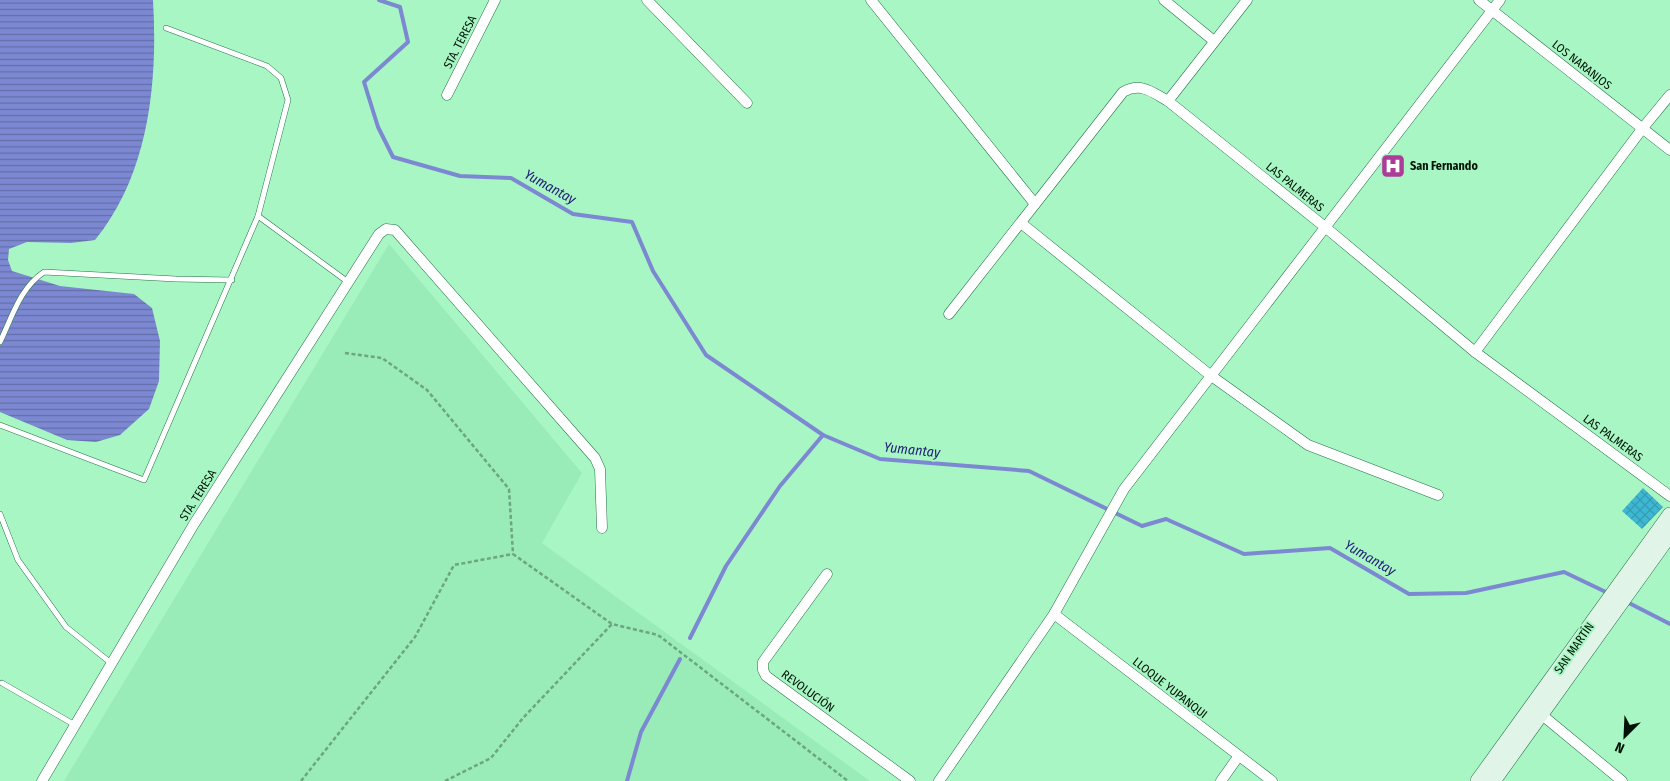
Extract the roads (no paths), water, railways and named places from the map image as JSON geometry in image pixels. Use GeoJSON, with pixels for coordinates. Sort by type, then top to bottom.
{"type":"FeatureCollection","features":[{"type":"Feature","properties":{"kind":"main road","name":"SAN MARTÍN"},"geometry":{"type":"LineString","coordinates":[[1493,781],[1536,711],[1630,579],[1670,515]]}},
{"type":"Feature","properties":{"kind":"main road","name":"SAN MARTÍN"},"geometry":{"type":"LineString","coordinates":[[1630,579],[1670,534]]}},
{"type":"Feature","properties":{"kind":"main road","name":"SAN MARTÍN"},"geometry":{"type":"LineString","coordinates":[[1478,781],[1536,711]]}},
{"type":"Feature","properties":{"kind":"street","name":"STA. TERESA"},"geometry":{"type":"LineString","coordinates":[[447,96],[495,0]]}},
{"type":"Feature","properties":{"kind":"street"},"geometry":{"type":"LineString","coordinates":[[647,0],[747,103]]}},
{"type":"Feature","properties":{"kind":"street"},"geometry":{"type":"LineString","coordinates":[[871,0],[1035,204]]}},
{"type":"Feature","properties":{"kind":"street"},"geometry":{"type":"LineString","coordinates":[[1164,0],[1214,41]]}},
{"type":"Feature","properties":{"kind":"street"},"geometry":{"type":"LineString","coordinates":[[1168,101],[1247,0]]}},
{"type":"Feature","properties":{"kind":"street","name":"LOS NARANJOS"},"geometry":{"type":"LineString","coordinates":[[1479,0],[1670,150]]}},
{"type":"Feature","properties":{"kind":"street"},"geometry":{"type":"LineString","coordinates":[[939,781],[1054,614],[1124,489],[1500,0]]}},
{"type":"Feature","properties":{"kind":"street","name":"LAS PALMERAS"},"geometry":{"type":"LineString","coordinates":[[948,314],[1123,92],[1132,87],[1142,87],[1168,101],[1325,227],[1475,352],[1670,496]]}},
{"type":"Feature","properties":{"kind":"street"},"geometry":{"type":"LineString","coordinates":[[1475,352],[1642,129],[1670,95]]}},
{"type":"Feature","properties":{"kind":"street"},"geometry":{"type":"LineString","coordinates":[[1021,223],[1210,375],[1308,445],[1438,495]]}},
{"type":"Feature","properties":{"kind":"street","name":"STA. TERESA"},"geometry":{"type":"LineString","coordinates":[[42,781],[194,524],[379,234],[386,230],[395,230],[595,458],[600,469],[602,528]]}},
{"type":"Feature","properties":{"kind":"street","name":"REVOLUCIÓN"},"geometry":{"type":"LineString","coordinates":[[827,574],[763,662],[763,670],[766,676],[910,781]]}},
{"type":"Feature","properties":{"kind":"street","name":"LLOQUE YUPANQUI"},"geometry":{"type":"LineString","coordinates":[[1054,614],[1238,757],[1272,781]]}},
{"type":"Feature","properties":{"kind":"street"},"geometry":{"type":"LineString","coordinates":[[1536,711],[1622,781]]}},
{"type":"Feature","properties":{"kind":"street"},"geometry":{"type":"LineString","coordinates":[[1221,781],[1238,757]]}},
{"type":"Feature","properties":{"kind":"lane"},"geometry":{"type":"LineString","coordinates":[[0,425],[144,480],[232,280],[258,216],[288,100],[282,78],[267,66],[166,28]]}},
{"type":"Feature","properties":{"kind":"lane"},"geometry":{"type":"LineString","coordinates":[[258,216],[348,282]]}},
{"type":"Feature","properties":{"kind":"lane"},"geometry":{"type":"LineString","coordinates":[[0,342],[25,289],[44,272],[232,280]]}},
{"type":"Feature","properties":{"kind":"lane"},"geometry":{"type":"LineString","coordinates":[[0,514],[18,560],[66,626],[112,664]]}},
{"type":"Feature","properties":{"kind":"lane"},"geometry":{"type":"LineString","coordinates":[[2,683],[76,725]]}},
{"type":"Feature","properties":{"kind":"water"},"geometry":{"type":"Polygon","coordinates":[[[0,0],[153,0],[154,63],[146,126],[128,186],[113,214],[95,240],[71,243],[27,242],[9,249],[8,260],[12,271],[60,286],[134,294],[152,308],[160,341],[159,381],[149,409],[120,435],[96,442],[67,440],[0,412],[0,0]]]}},
{"type":"Feature","properties":{"kind":"waterway","name":"Yumantay"},"geometry":{"type":"LineString","coordinates":[[379,0],[400,7],[408,42],[364,82],[378,127],[393,157],[460,176],[511,178],[573,214],[632,222],[653,271],[706,355],[823,435],[880,459],[1029,471],[1142,526],[1166,519],[1244,554],[1330,548],[1409,594],[1466,593],[1564,572],[1610,594]]}},
{"type":"Feature","properties":{"kind":"waterway"},"geometry":{"type":"LineString","coordinates":[[690,638],[726,566],[780,486],[823,435]]}},
{"type":"Feature","properties":{"kind":"waterway","name":"Yumantay"},"geometry":{"type":"LineString","coordinates":[[1625,601],[1670,624]]}},
{"type":"Feature","properties":{"kind":"waterway"},"geometry":{"type":"LineString","coordinates":[[627,781],[641,732],[680,659]]}},
{"type":"Feature","properties":{"kind":"place","name":"San Fernando"},"geometry":{"type":"Point","coordinates":[1393,166]}}]}
